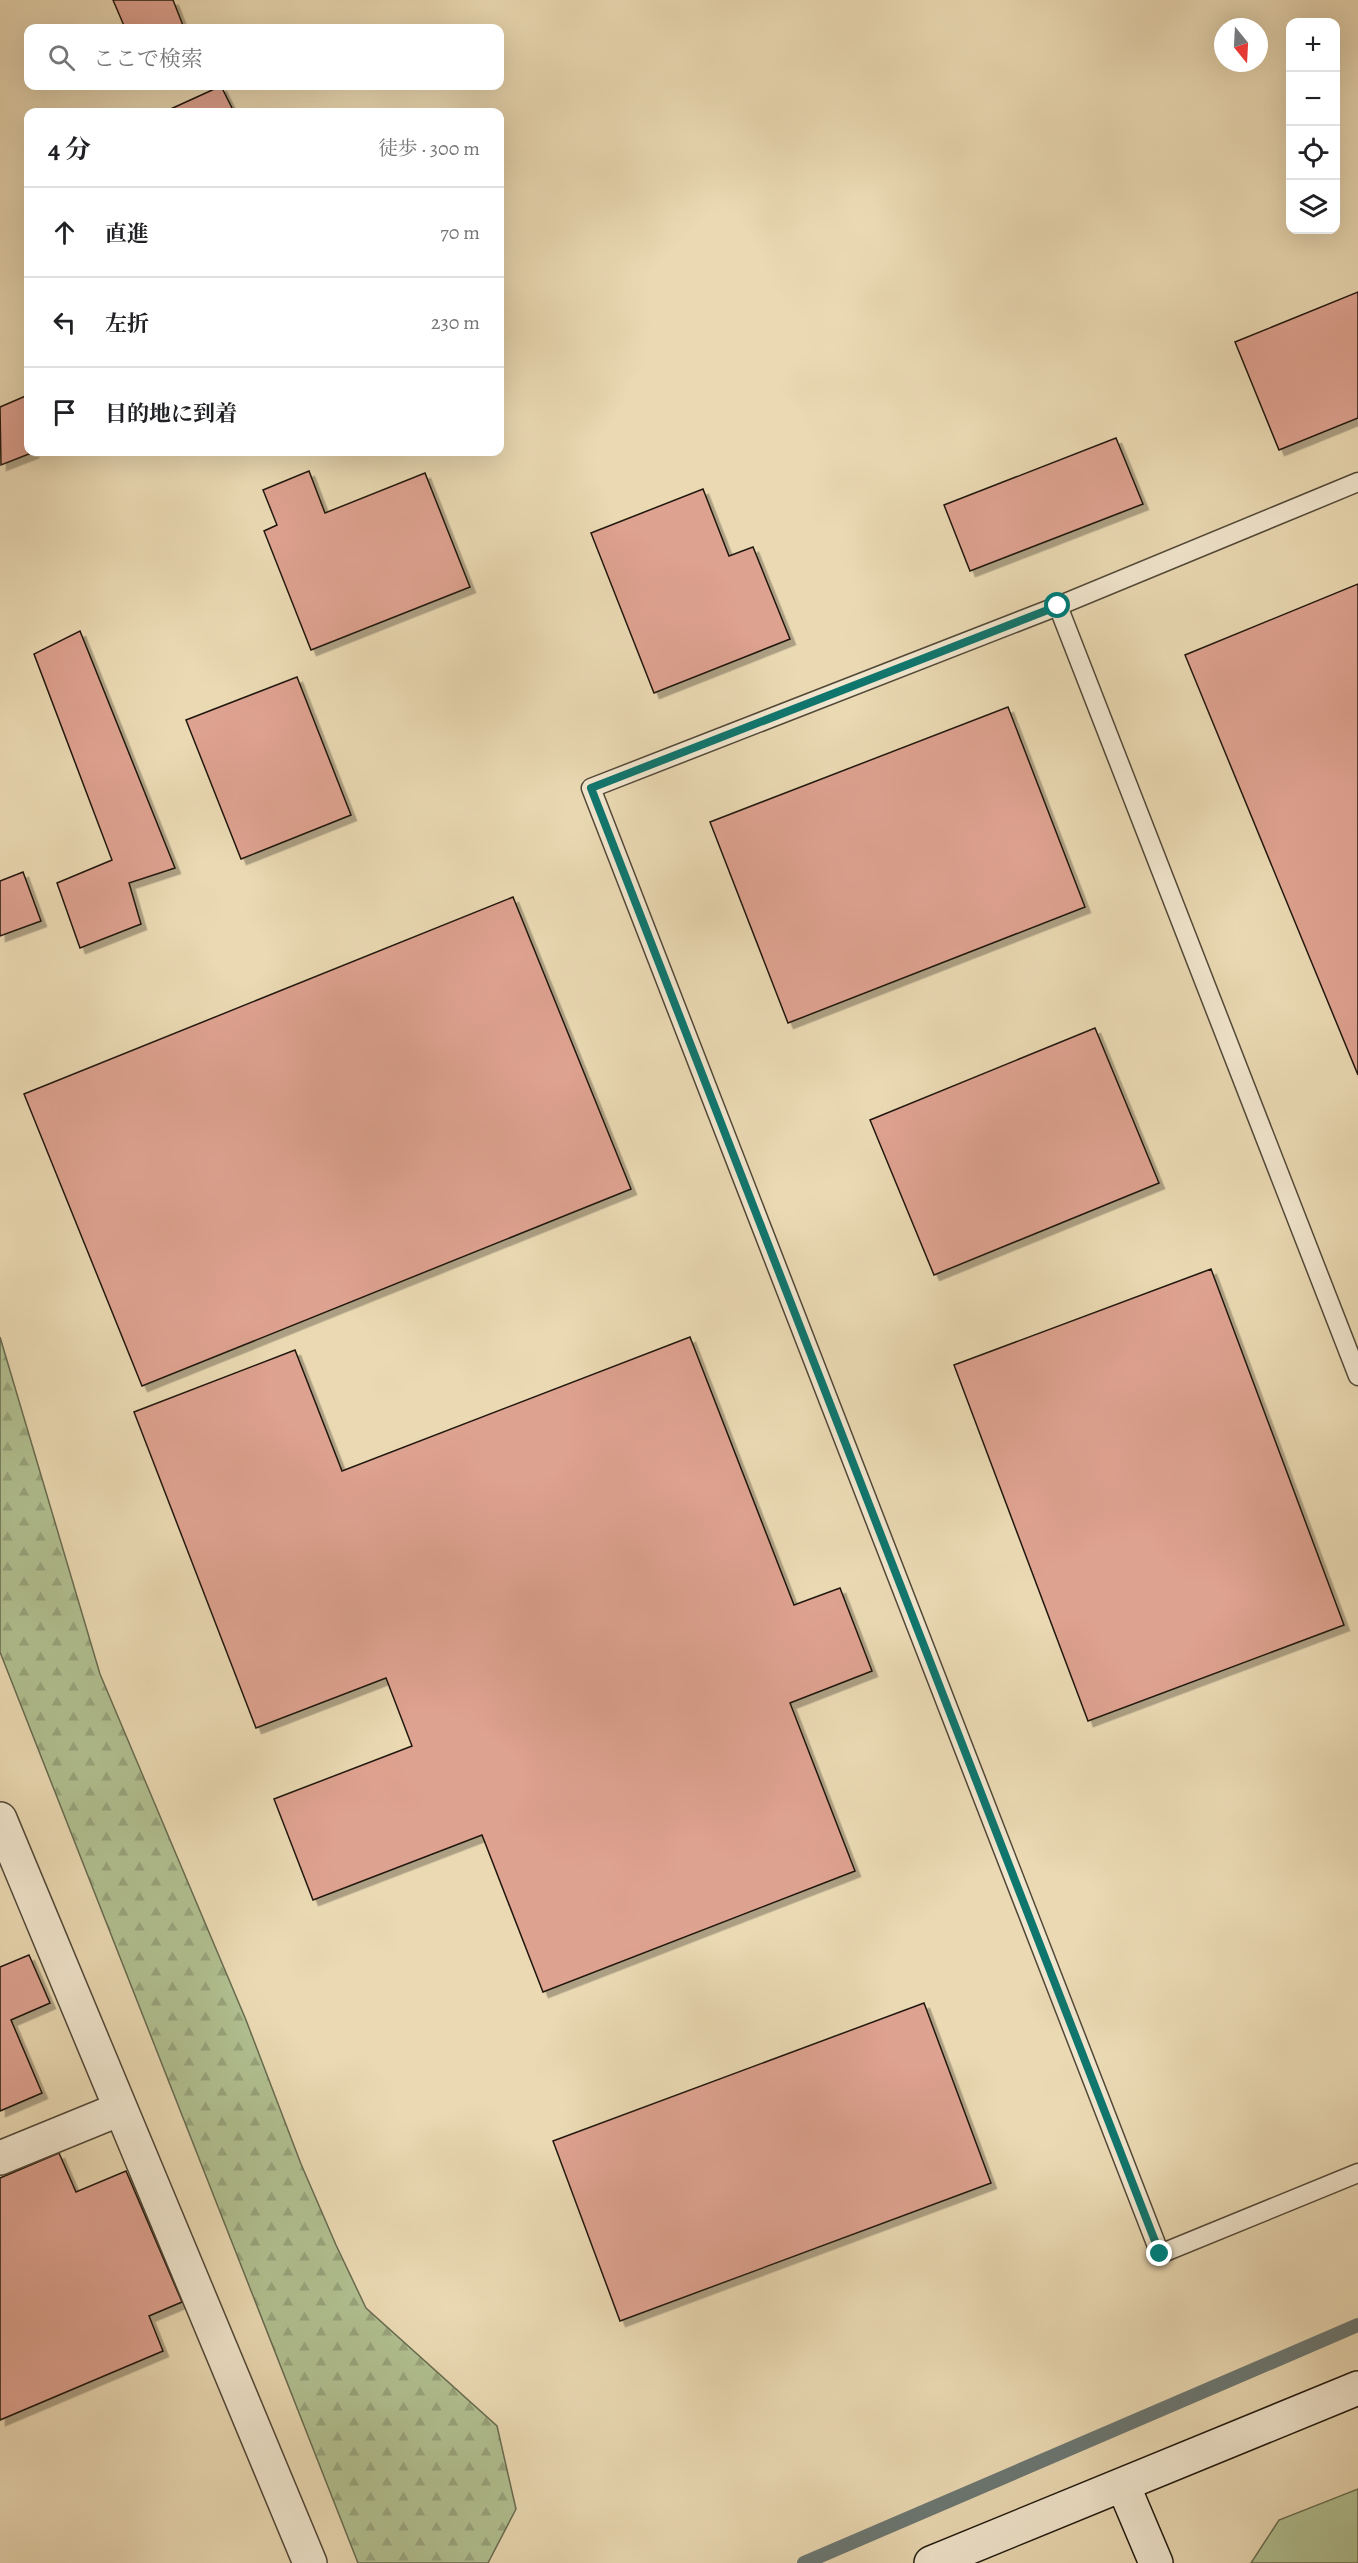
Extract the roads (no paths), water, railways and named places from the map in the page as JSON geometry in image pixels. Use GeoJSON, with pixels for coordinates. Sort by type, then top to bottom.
{"type":"FeatureCollection","features":[{"type":"Feature","properties":{"kind":"street"},"geometry":{"type":"LineString","coordinates":[[0,1819],[310,2563]]}},
{"type":"Feature","properties":{"kind":"street"},"geometry":{"type":"LineString","coordinates":[[0,2158],[120,2109]]}},
{"type":"Feature","properties":{"kind":"street"},"geometry":{"type":"LineString","coordinates":[[931,2563],[1358,2388]]}},
{"type":"Feature","properties":{"kind":"street"},"geometry":{"type":"LineString","coordinates":[[1123,2485],[1156,2563]]}},
{"type":"Feature","properties":{"kind":"lane"},"geometry":{"type":"LineString","coordinates":[[1358,482],[1058,606],[591,788],[1160,2254],[1358,2173]]}},
{"type":"Feature","properties":{"kind":"lane"},"geometry":{"type":"LineString","coordinates":[[1058,606],[1358,1376]]}},
{"type":"Feature","properties":{"kind":"waterway"},"geometry":{"type":"LineString","coordinates":[[804,2563],[1358,2325]]}}]}
